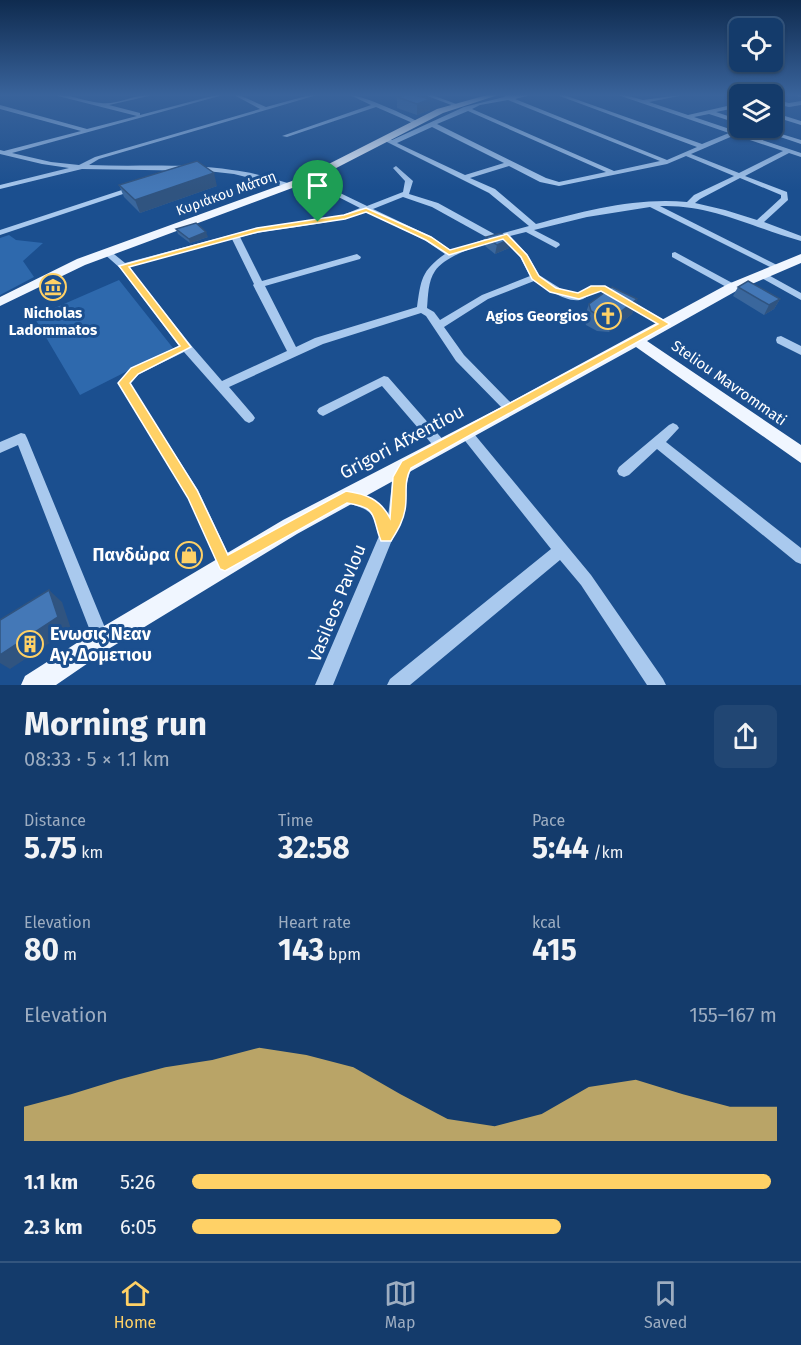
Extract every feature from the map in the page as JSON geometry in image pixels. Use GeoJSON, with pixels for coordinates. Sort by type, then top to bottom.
{"type":"FeatureCollection","features":[{"type":"Feature","properties":{"kind":"main road","name":"Κυριάκου Μάτση"},"geometry":{"type":"LineString","coordinates":[[0,302],[106,252],[307,179],[390,141],[411,127]]}},
{"type":"Feature","properties":{"kind":"main road","name":"Grigori Afxentiou"},"geometry":{"type":"LineString","coordinates":[[34,685],[225,564],[734,287],[801,258]]}},
{"type":"Feature","properties":{"kind":"main road","name":"Steliou Mavrommati"},"geometry":{"type":"LineString","coordinates":[[637,341],[801,455]]}},
{"type":"Feature","properties":{"kind":"street"},"geometry":{"type":"LineString","coordinates":[[74,127],[85,130]]}},
{"type":"Feature","properties":{"kind":"street"},"geometry":{"type":"LineString","coordinates":[[4,155],[97,127]]}},
{"type":"Feature","properties":{"kind":"street"},"geometry":{"type":"LineString","coordinates":[[0,187],[80,167],[97,158],[203,127]]}},
{"type":"Feature","properties":{"kind":"street"},"geometry":{"type":"LineString","coordinates":[[285,136],[312,127]]}},
{"type":"Feature","properties":{"kind":"street"},"geometry":{"type":"LineString","coordinates":[[390,141],[425,127]]}},
{"type":"Feature","properties":{"kind":"street"},"geometry":{"type":"LineString","coordinates":[[438,127],[556,184],[667,162],[729,135]]}},
{"type":"Feature","properties":{"kind":"street"},"geometry":{"type":"LineString","coordinates":[[509,127],[614,173]]}},
{"type":"Feature","properties":{"kind":"street"},"geometry":{"type":"LineString","coordinates":[[580,127],[667,162]]}},
{"type":"Feature","properties":{"kind":"street"},"geometry":{"type":"LineString","coordinates":[[649,127],[703,147]]}},
{"type":"Feature","properties":{"kind":"street"},"geometry":{"type":"LineString","coordinates":[[783,136],[801,142]]}},
{"type":"Feature","properties":{"kind":"street"},"geometry":{"type":"LineString","coordinates":[[749,138],[801,155]]}},
{"type":"Feature","properties":{"kind":"street"},"geometry":{"type":"LineString","coordinates":[[390,141],[466,177],[499,196],[531,228],[556,245]]}},
{"type":"Feature","properties":{"kind":"street"},"geometry":{"type":"LineString","coordinates":[[689,204],[697,197],[789,151]]}},
{"type":"Feature","properties":{"kind":"street"},"geometry":{"type":"LineString","coordinates":[[4,155],[80,167],[196,168],[235,172],[288,186]]}},
{"type":"Feature","properties":{"kind":"street"},"geometry":{"type":"LineString","coordinates":[[687,155],[786,197],[758,223]]}},
{"type":"Feature","properties":{"kind":"street"},"geometry":{"type":"LineString","coordinates":[[466,177],[511,163]]}},
{"type":"Feature","properties":{"kind":"street"},"geometry":{"type":"LineString","coordinates":[[168,178],[196,168]]}},
{"type":"Feature","properties":{"kind":"street"},"geometry":{"type":"LineString","coordinates":[[123,266],[235,236],[279,226],[335,219],[366,210],[404,195],[408,190],[409,181],[396,168]]}},
{"type":"Feature","properties":{"kind":"street"},"geometry":{"type":"LineString","coordinates":[[307,179],[429,239],[449,253]]}},
{"type":"Feature","properties":{"kind":"street"},"geometry":{"type":"LineString","coordinates":[[1,230],[147,185]]}},
{"type":"Feature","properties":{"kind":"street"},"geometry":{"type":"LineString","coordinates":[[404,195],[435,205],[500,237],[524,256],[535,278],[568,296],[582,296],[594,288],[606,289],[666,324]]}},
{"type":"Feature","properties":{"kind":"street"},"geometry":{"type":"LineString","coordinates":[[650,204],[777,267]]}},
{"type":"Feature","properties":{"kind":"street"},"geometry":{"type":"LineString","coordinates":[[422,309],[428,277],[435,266],[449,253],[531,228],[650,204],[689,204],[758,223],[801,239]]}},
{"type":"Feature","properties":{"kind":"street"},"geometry":{"type":"LineString","coordinates":[[235,236],[292,352]]}},
{"type":"Feature","properties":{"kind":"street"},"geometry":{"type":"LineString","coordinates":[[106,252],[123,266],[186,347],[249,418]]}},
{"type":"Feature","properties":{"kind":"street"},"geometry":{"type":"LineString","coordinates":[[675,255],[734,287]]}},
{"type":"Feature","properties":{"kind":"street"},"geometry":{"type":"LineString","coordinates":[[258,285],[357,257]]}},
{"type":"Feature","properties":{"kind":"street"},"geometry":{"type":"LineString","coordinates":[[761,274],[801,297]]}},
{"type":"Feature","properties":{"kind":"street"},"geometry":{"type":"LineString","coordinates":[[438,326],[485,297],[535,278]]}},
{"type":"Feature","properties":{"kind":"street"},"geometry":{"type":"LineString","coordinates":[[221,386],[292,352],[345,332],[422,309],[430,314],[460,358],[511,410]]}},
{"type":"Feature","properties":{"kind":"street"},"geometry":{"type":"LineString","coordinates":[[781,340],[801,351]]}},
{"type":"Feature","properties":{"kind":"street"},"geometry":{"type":"LineString","coordinates":[[186,347],[135,371],[124,383],[193,494],[225,564]]}},
{"type":"Feature","properties":{"kind":"street"},"geometry":{"type":"LineString","coordinates":[[323,411],[384,380],[441,446]]}},
{"type":"Feature","properties":{"kind":"street"},"geometry":{"type":"LineString","coordinates":[[624,471],[673,428]]}},
{"type":"Feature","properties":{"kind":"street"},"geometry":{"type":"LineString","coordinates":[[466,433],[562,549],[600,599],[657,685]]}},
{"type":"Feature","properties":{"kind":"street"},"geometry":{"type":"LineString","coordinates":[[0,448],[21,438],[102,640]]}},
{"type":"Feature","properties":{"kind":"street"},"geometry":{"type":"LineString","coordinates":[[657,442],[801,557]]}},
{"type":"Feature","properties":{"kind":"street","name":"Vasileos Pavlou"},"geometry":{"type":"LineString","coordinates":[[324,685],[386,536],[396,520],[399,509],[399,477],[406,464]]}},
{"type":"Feature","properties":{"kind":"street","name":"Vasileos Pavlou"},"geometry":{"type":"LineString","coordinates":[[346,497],[364,500],[377,509],[383,519],[386,536]]}},
{"type":"Feature","properties":{"kind":"street"},"geometry":{"type":"LineString","coordinates":[[396,685],[562,549]]}},
{"type":"Feature","properties":{"kind":"shaded area"},"geometry":{"type":"Polygon","coordinates":[[[9,235],[16,240],[43,243],[23,261],[34,277],[0,295],[0,238],[9,235]]]}},
{"type":"Feature","properties":{"kind":"shaded area"},"geometry":{"type":"Polygon","coordinates":[[[119,280],[173,348],[80,395],[34,317],[119,280]]]}},
{"type":"Feature","properties":{"kind":"building"},"geometry":{"type":"Polygon","coordinates":[[[197,161],[214,173],[135,200],[119,185],[197,161]]]}},
{"type":"Feature","properties":{"kind":"building"},"geometry":{"type":"Polygon","coordinates":[[[196,223],[206,232],[189,239],[176,229],[196,223]]]}},
{"type":"Feature","properties":{"kind":"building"},"geometry":{"type":"Polygon","coordinates":[[[501,233],[510,239],[497,245],[486,237],[501,233]]]}},
{"type":"Feature","properties":{"kind":"building"},"geometry":{"type":"Polygon","coordinates":[[[748,281],[780,299],[769,305],[738,287],[748,281]]]}},
{"type":"Feature","properties":{"kind":"building"},"geometry":{"type":"Polygon","coordinates":[[[612,287],[637,299],[614,317],[601,317],[591,311],[589,304],[612,287]]]}},
{"type":"Feature","properties":{"kind":"building"},"geometry":{"type":"Polygon","coordinates":[[[49,590],[58,617],[0,655],[0,620],[49,590]]]}},
{"type":"Feature","properties":{"kind":"place","name":"Nicholas Ladommatos"},"geometry":{"type":"Point","coordinates":[53,287]}},
{"type":"Feature","properties":{"kind":"place","name":"Agios Georgios"},"geometry":{"type":"Point","coordinates":[608,316]}},
{"type":"Feature","properties":{"kind":"place","name":"Πανδώρα"},"geometry":{"type":"Point","coordinates":[189,555]}},
{"type":"Feature","properties":{"kind":"place","name":"Ενωσις Νεαν Αγ. Δομετιου"},"geometry":{"type":"Point","coordinates":[30,644]}},
{"type":"Feature","properties":{"kind":"route"},"geometry":{"type":"LineString","coordinates":[[366,210],[429,239],[449,253],[505,236],[524,256],[535,278],[553,290],[568,296],[579,297],[594,288],[602,288],[666,324],[511,410],[406,464],[399,477],[399,509],[396,520],[386,536],[381,513],[372,504],[346,497],[225,564],[193,494],[124,383],[128,375],[186,347],[123,266],[257,230],[288,224],[318,222],[366,210]]}}]}
